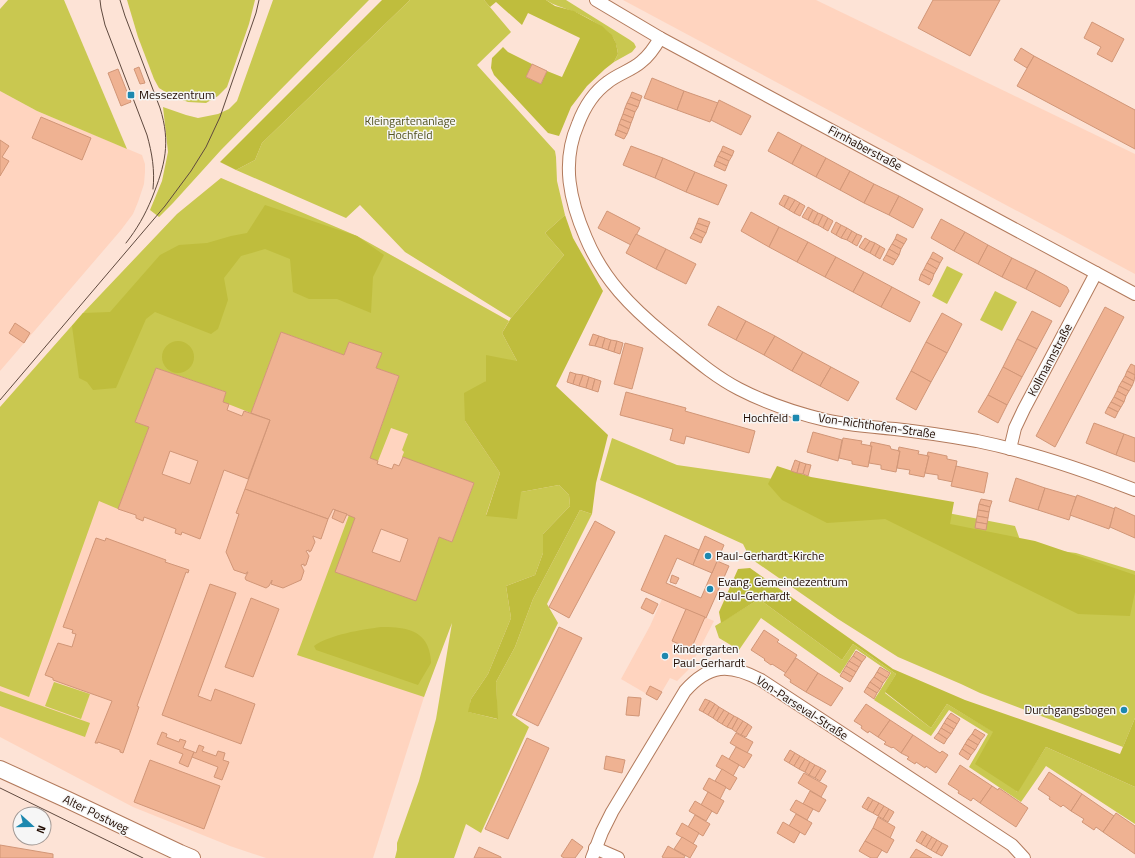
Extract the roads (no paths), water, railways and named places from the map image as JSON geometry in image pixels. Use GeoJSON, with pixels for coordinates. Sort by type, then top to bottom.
{"type":"FeatureCollection","features":[{"type":"Feature","properties":{"kind":"street","name":"Firnhaberstraße"},"geometry":{"type":"LineString","coordinates":[[596,0],[660,38],[1135,294]]}},
{"type":"Feature","properties":{"kind":"street","name":"Von-Richthofen-Straße"},"geometry":{"type":"LineString","coordinates":[[660,38],[651,53],[640,63],[616,76],[595,94],[577,125],[569,157],[571,193],[575,210],[588,243],[602,270],[635,309],[661,332],[721,379],[762,400],[788,410],[826,420],[854,425],[945,436],[1010,449],[1080,470],[1135,490]]}},
{"type":"Feature","properties":{"kind":"street","name":"Kollmannstraße"},"geometry":{"type":"LineString","coordinates":[[1010,449],[1015,428],[1024,409],[1096,273]]}},
{"type":"Feature","properties":{"kind":"street","name":"Von-Parseval-Straße"},"geometry":{"type":"LineString","coordinates":[[618,858],[593,853],[612,812],[684,691],[704,674],[715,670],[728,668],[739,670],[760,680],[1012,845],[1024,858]]}},
{"type":"Feature","properties":{"kind":"street","name":"Alter Postweg"},"geometry":{"type":"LineString","coordinates":[[0,769],[192,858]]}},
{"type":"Feature","properties":{"kind":"tram line"},"geometry":{"type":"LineString","coordinates":[[100,0],[105,25],[147,135],[153,162],[153,189]]}},
{"type":"Feature","properties":{"kind":"tram line"},"geometry":{"type":"LineString","coordinates":[[120,0],[160,108],[166,143],[163,164],[152,198],[147,210],[126,243]]}},
{"type":"Feature","properties":{"kind":"tram line"},"geometry":{"type":"LineString","coordinates":[[0,400],[165,206],[191,171],[206,147],[220,117],[256,13],[259,0]]}},
{"type":"Feature","properties":{"kind":"tram line"},"geometry":{"type":"LineString","coordinates":[[0,788],[143,858]]}},
{"type":"Feature","properties":{"kind":"place","name":"Messezentrum"},"geometry":{"type":"Point","coordinates":[131,95]}},
{"type":"Feature","properties":{"kind":"place","name":"Hochfeld"},"geometry":{"type":"Point","coordinates":[796,418]}},
{"type":"Feature","properties":{"kind":"place","name":"Paul-Gerhardt-Kirche"},"geometry":{"type":"Point","coordinates":[708,556]}},
{"type":"Feature","properties":{"kind":"place","name":"Evang. Gemeindezentrum Paul-Gerhardt"},"geometry":{"type":"Point","coordinates":[710,589]}},
{"type":"Feature","properties":{"kind":"place","name":"Kindergarten Paul-Gerhardt"},"geometry":{"type":"Point","coordinates":[665,656]}},
{"type":"Feature","properties":{"kind":"place","name":"Durchgangsbogen"},"geometry":{"type":"Point","coordinates":[1124,710]}},
{"type":"Feature","properties":{"kind":"park label","name":"Kleingartenanlage Hochfeld"},"geometry":{"type":"Point","coordinates":[410,128]}}]}
